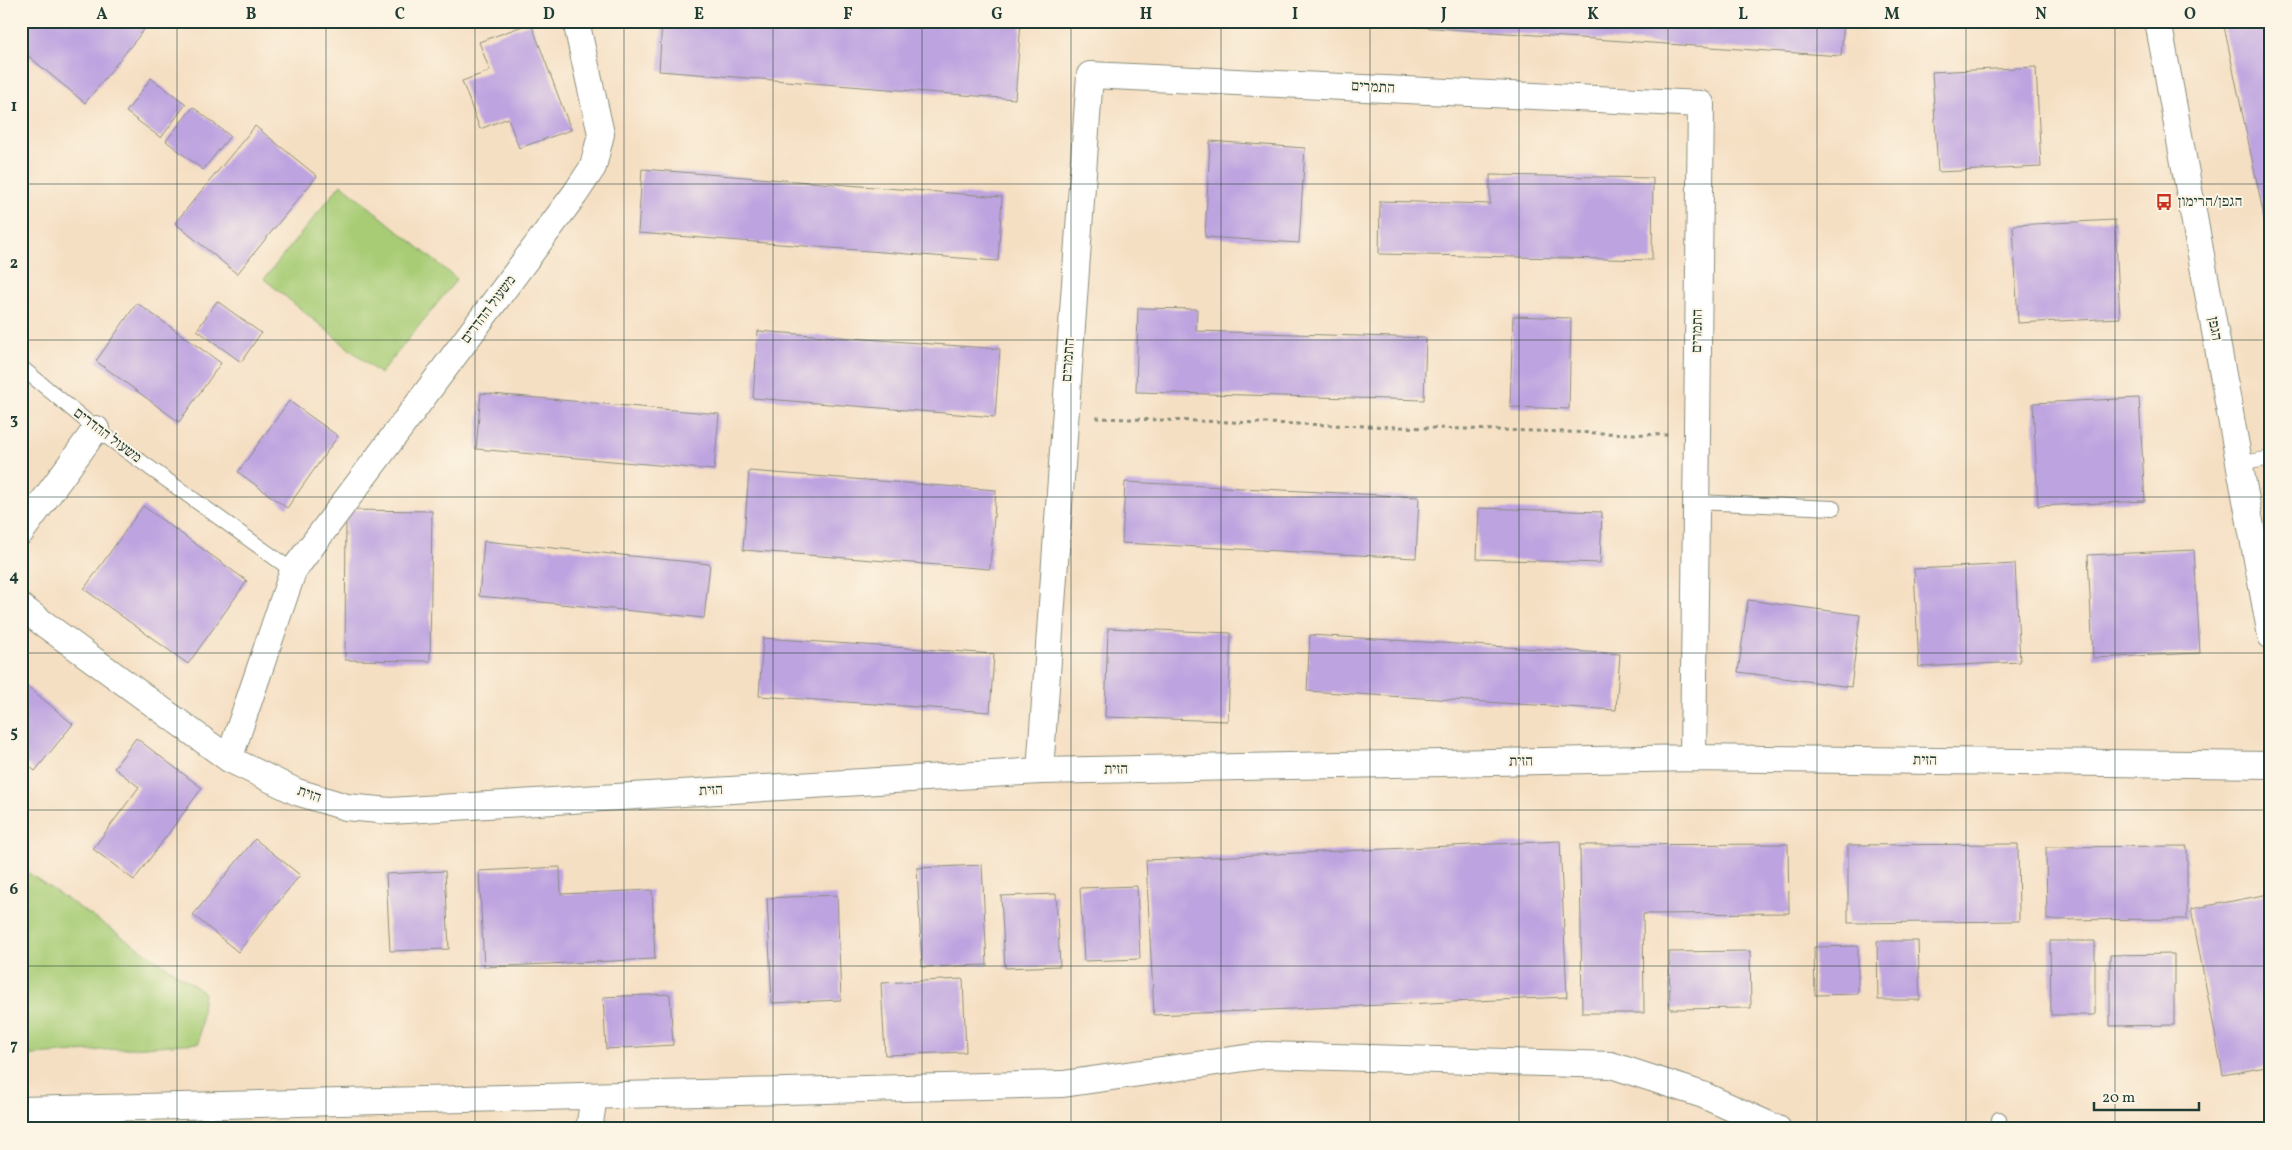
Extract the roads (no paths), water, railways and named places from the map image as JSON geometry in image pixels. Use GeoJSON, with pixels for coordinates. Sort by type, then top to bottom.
{"type":"FeatureCollection","features":[{"type":"Feature","properties":{"kind":"street","name":"משעול ההדרים"},"geometry":{"type":"LineString","coordinates":[[229,759],[293,571],[575,194],[593,167],[601,134],[576,21]]}},
{"type":"Feature","properties":{"kind":"street","name":"הגפן"},"geometry":{"type":"LineString","coordinates":[[2158,21],[2271,636]]}},
{"type":"Feature","properties":{"kind":"street","name":"התמרים"},"geometry":{"type":"LineString","coordinates":[[1040,771],[1090,75],[1701,104],[1693,758]]}},
{"type":"Feature","properties":{"kind":"street"},"geometry":{"type":"LineString","coordinates":[[21,532],[96,429]]}},
{"type":"Feature","properties":{"kind":"street","name":"הזית"},"geometry":{"type":"LineString","coordinates":[[21,607],[229,759],[297,792],[346,807],[390,812],[1040,771],[1693,758],[2271,765]]}},
{"type":"Feature","properties":{"kind":"street"},"geometry":{"type":"LineString","coordinates":[[21,1110],[1063,1084],[1127,1073],[1266,1055],[1611,1065],[1703,1095],[1778,1129]]}},
{"type":"Feature","properties":{"kind":"street"},"geometry":{"type":"LineString","coordinates":[[589,1129],[594,1096]]}},
{"type":"Feature","properties":{"kind":"lane","name":"משעול ההדרים"},"geometry":{"type":"LineString","coordinates":[[21,367],[96,429],[293,571]]}},
{"type":"Feature","properties":{"kind":"lane"},"geometry":{"type":"LineString","coordinates":[[2239,464],[2271,458]]}},
{"type":"Feature","properties":{"kind":"lane"},"geometry":{"type":"LineString","coordinates":[[1696,502],[1833,508]]}},
{"type":"Feature","properties":{"kind":"place","name":"הגפן/הרימון"},"geometry":{"type":"Point","coordinates":[2164,202]}}]}
